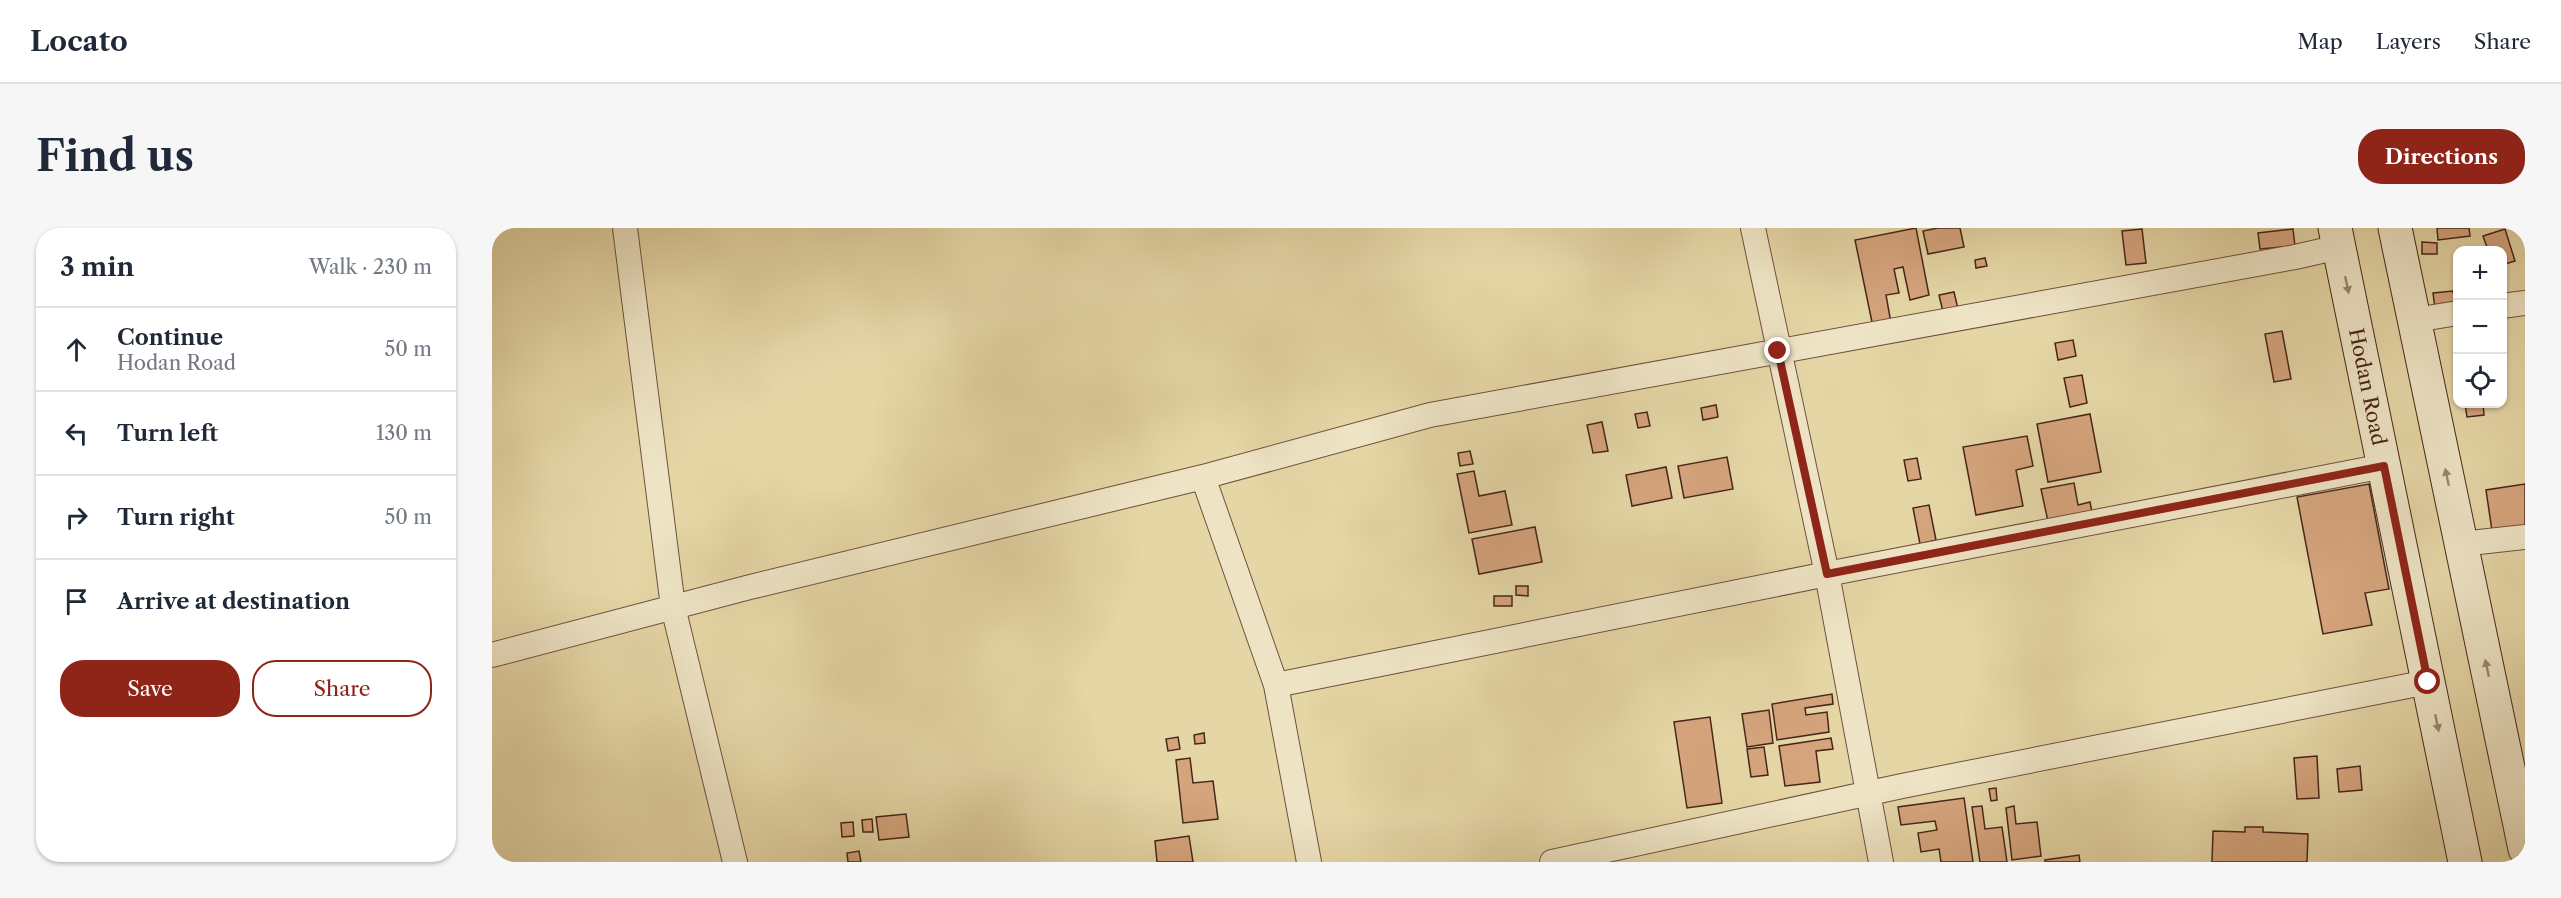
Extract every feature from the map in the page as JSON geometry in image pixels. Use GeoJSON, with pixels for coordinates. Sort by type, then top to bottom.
{"type":"FeatureCollection","features":[{"type":"Feature","properties":{"kind":"main road"},"geometry":{"type":"LineString","coordinates":[[2396,228],[2461,544],[2516,761],[2525,849]]}},
{"type":"Feature","properties":{"kind":"main road","name":"Hodan Road"},"geometry":{"type":"LineString","coordinates":[[2337,237],[2465,862]]}},
{"type":"Feature","properties":{"kind":"street"},"geometry":{"type":"LineString","coordinates":[[625,228],[673,607],[735,862]]}},
{"type":"Feature","properties":{"kind":"street"},"geometry":{"type":"LineString","coordinates":[[1753,228],[1827,574],[1881,862]]}},
{"type":"Feature","properties":{"kind":"street"},"geometry":{"type":"LineString","coordinates":[[492,655],[673,607],[1203,477],[1430,414],[2295,257],[2337,237]]}},
{"type":"Feature","properties":{"kind":"street"},"geometry":{"type":"LineString","coordinates":[[2507,305],[2525,303]]}},
{"type":"Feature","properties":{"kind":"street"},"geometry":{"type":"LineString","coordinates":[[2415,320],[2453,314]]}},
{"type":"Feature","properties":{"kind":"street"},"geometry":{"type":"LineString","coordinates":[[1276,685],[1827,574],[2384,466]]}},
{"type":"Feature","properties":{"kind":"street"},"geometry":{"type":"LineString","coordinates":[[1203,477],[1276,685],[1309,862]]}},
{"type":"Feature","properties":{"kind":"street"},"geometry":{"type":"LineString","coordinates":[[2461,544],[2525,537]]}},
{"type":"Feature","properties":{"kind":"street"},"geometry":{"type":"LineString","coordinates":[[1552,862],[1868,793],[2428,682]]}},
{"type":"Feature","properties":{"kind":"building"},"geometry":{"type":"Polygon","coordinates":[[[1916,228],[1929,295],[1910,300],[1903,267],[1894,269],[1899,293],[1886,295],[1891,323],[1873,327],[1855,240],[1916,228]]]}},
{"type":"Feature","properties":{"kind":"building"},"geometry":{"type":"Polygon","coordinates":[[[1960,228],[1964,247],[1928,254],[1923,231],[1960,228]]]}},
{"type":"Feature","properties":{"kind":"building"},"geometry":{"type":"Polygon","coordinates":[[[2437,228],[2469,228],[2470,236],[2438,240],[2437,228]]]}},
{"type":"Feature","properties":{"kind":"building"},"geometry":{"type":"Polygon","coordinates":[[[2142,229],[2146,263],[2126,265],[2122,231],[2142,229]]]}},
{"type":"Feature","properties":{"kind":"building"},"geometry":{"type":"Polygon","coordinates":[[[2293,229],[2295,246],[2260,249],[2258,233],[2293,229]]]}},
{"type":"Feature","properties":{"kind":"building"},"geometry":{"type":"Polygon","coordinates":[[[2505,229],[2515,261],[2507,263],[2507,246],[2487,246],[2483,236],[2505,229]]]}},
{"type":"Feature","properties":{"kind":"building"},"geometry":{"type":"Polygon","coordinates":[[[2422,242],[2437,243],[2437,254],[2422,254],[2422,242]]]}},
{"type":"Feature","properties":{"kind":"building"},"geometry":{"type":"Polygon","coordinates":[[[1985,258],[1987,266],[1976,268],[1975,260],[1985,258]]]}},
{"type":"Feature","properties":{"kind":"building"},"geometry":{"type":"Polygon","coordinates":[[[2453,291],[2453,314],[2436,316],[2433,293],[2453,291]]]}},
{"type":"Feature","properties":{"kind":"building"},"geometry":{"type":"Polygon","coordinates":[[[1954,292],[1958,309],[1943,312],[1939,295],[1954,292]]]}},
{"type":"Feature","properties":{"kind":"building"},"geometry":{"type":"Polygon","coordinates":[[[2282,331],[2291,379],[2274,382],[2265,334],[2282,331]]]}},
{"type":"Feature","properties":{"kind":"building"},"geometry":{"type":"Polygon","coordinates":[[[2073,340],[2076,356],[2058,360],[2055,343],[2073,340]]]}},
{"type":"Feature","properties":{"kind":"building"},"geometry":{"type":"Polygon","coordinates":[[[2082,375],[2087,403],[2070,407],[2064,378],[2082,375]]]}},
{"type":"Feature","properties":{"kind":"building"},"geometry":{"type":"Polygon","coordinates":[[[1716,405],[1718,417],[1703,420],[1701,408],[1716,405]]]}},
{"type":"Feature","properties":{"kind":"building"},"geometry":{"type":"Polygon","coordinates":[[[2466,408],[2483,408],[2484,415],[2467,417],[2466,408]]]}},
{"type":"Feature","properties":{"kind":"building"},"geometry":{"type":"Polygon","coordinates":[[[1647,412],[1650,426],[1638,428],[1635,414],[1647,412]]]}},
{"type":"Feature","properties":{"kind":"building"},"geometry":{"type":"Polygon","coordinates":[[[2090,414],[2101,472],[2048,482],[2037,424],[2090,414]]]}},
{"type":"Feature","properties":{"kind":"building"},"geometry":{"type":"Polygon","coordinates":[[[1602,422],[1608,451],[1593,453],[1587,425],[1602,422]]]}},
{"type":"Feature","properties":{"kind":"building"},"geometry":{"type":"Polygon","coordinates":[[[2027,436],[2033,466],[2016,470],[2023,506],[1976,515],[1963,447],[2027,436]]]}},
{"type":"Feature","properties":{"kind":"building"},"geometry":{"type":"Polygon","coordinates":[[[1470,451],[1473,464],[1460,466],[1458,453],[1470,451]]]}},
{"type":"Feature","properties":{"kind":"building"},"geometry":{"type":"Polygon","coordinates":[[[1727,457],[1733,489],[1684,498],[1678,466],[1727,457]]]}},
{"type":"Feature","properties":{"kind":"building"},"geometry":{"type":"Polygon","coordinates":[[[1917,458],[1921,479],[1908,481],[1904,460],[1917,458]]]}},
{"type":"Feature","properties":{"kind":"building"},"geometry":{"type":"Polygon","coordinates":[[[1666,467],[1672,498],[1632,506],[1626,475],[1666,467]]]}},
{"type":"Feature","properties":{"kind":"building"},"geometry":{"type":"Polygon","coordinates":[[[1474,471],[1479,496],[1505,491],[1512,525],[1469,533],[1457,474],[1474,471]]]}},
{"type":"Feature","properties":{"kind":"building"},"geometry":{"type":"Polygon","coordinates":[[[2074,483],[2078,505],[2090,502],[2093,517],[2049,526],[2041,489],[2074,483]]]}},
{"type":"Feature","properties":{"kind":"building"},"geometry":{"type":"Polygon","coordinates":[[[2369,484],[2389,589],[2365,593],[2372,625],[2323,634],[2297,497],[2369,484]]]}},
{"type":"Feature","properties":{"kind":"building"},"geometry":{"type":"Polygon","coordinates":[[[2525,484],[2525,526],[2492,531],[2486,490],[2525,484]]]}},
{"type":"Feature","properties":{"kind":"building"},"geometry":{"type":"Polygon","coordinates":[[[1929,505],[1936,540],[1920,544],[1913,508],[1929,505]]]}},
{"type":"Feature","properties":{"kind":"building"},"geometry":{"type":"Polygon","coordinates":[[[1535,527],[1542,562],[1479,574],[1472,539],[1535,527]]]}},
{"type":"Feature","properties":{"kind":"building"},"geometry":{"type":"Polygon","coordinates":[[[1516,586],[1528,586],[1528,596],[1516,595],[1516,586]]]}},
{"type":"Feature","properties":{"kind":"building"},"geometry":{"type":"Polygon","coordinates":[[[1494,596],[1512,596],[1512,606],[1494,606],[1494,596]]]}},
{"type":"Feature","properties":{"kind":"building"},"geometry":{"type":"Polygon","coordinates":[[[1832,694],[1833,704],[1805,708],[1806,715],[1827,712],[1829,732],[1777,740],[1772,704],[1832,694]]]}},
{"type":"Feature","properties":{"kind":"building"},"geometry":{"type":"Polygon","coordinates":[[[1769,710],[1773,743],[1747,747],[1742,714],[1769,710]]]}},
{"type":"Feature","properties":{"kind":"building"},"geometry":{"type":"Polygon","coordinates":[[[1710,717],[1722,803],[1687,808],[1674,722],[1710,717]]]}},
{"type":"Feature","properties":{"kind":"building"},"geometry":{"type":"Polygon","coordinates":[[[1204,733],[1205,743],[1195,744],[1194,735],[1204,733]]]}},
{"type":"Feature","properties":{"kind":"building"},"geometry":{"type":"Polygon","coordinates":[[[1178,737],[1180,749],[1168,751],[1166,739],[1178,737]]]}},
{"type":"Feature","properties":{"kind":"building"},"geometry":{"type":"Polygon","coordinates":[[[1831,738],[1833,749],[1816,751],[1820,782],[1785,786],[1779,746],[1831,738]]]}},
{"type":"Feature","properties":{"kind":"building"},"geometry":{"type":"Polygon","coordinates":[[[1764,747],[1768,775],[1751,777],[1747,749],[1764,747]]]}},
{"type":"Feature","properties":{"kind":"building"},"geometry":{"type":"Polygon","coordinates":[[[2317,756],[2319,798],[2297,799],[2294,758],[2317,756]]]}},
{"type":"Feature","properties":{"kind":"building"},"geometry":{"type":"Polygon","coordinates":[[[1190,758],[1193,783],[1213,781],[1218,819],[1183,823],[1176,760],[1190,758]]]}},
{"type":"Feature","properties":{"kind":"building"},"geometry":{"type":"Polygon","coordinates":[[[2360,766],[2362,790],[2339,792],[2337,769],[2360,766]]]}},
{"type":"Feature","properties":{"kind":"building"},"geometry":{"type":"Polygon","coordinates":[[[1996,788],[1997,800],[1991,801],[1989,789],[1996,788]]]}},
{"type":"Feature","properties":{"kind":"building"},"geometry":{"type":"Polygon","coordinates":[[[1964,798],[1973,862],[1941,862],[1939,849],[1921,852],[1918,833],[1937,830],[1935,821],[1901,825],[1898,807],[1964,798]]]}},
{"type":"Feature","properties":{"kind":"building"},"geometry":{"type":"Polygon","coordinates":[[[1982,806],[1985,829],[2002,827],[2007,862],[1980,862],[1972,807],[1982,806]]]}},
{"type":"Feature","properties":{"kind":"building"},"geometry":{"type":"Polygon","coordinates":[[[2014,806],[2016,824],[2037,822],[2041,856],[2012,860],[2006,808],[2014,806]]]}},
{"type":"Feature","properties":{"kind":"building"},"geometry":{"type":"Polygon","coordinates":[[[906,814],[909,837],[879,840],[876,817],[906,814]]]}},
{"type":"Feature","properties":{"kind":"building"},"geometry":{"type":"Polygon","coordinates":[[[872,819],[873,832],[863,832],[862,820],[872,819]]]}},
{"type":"Feature","properties":{"kind":"building"},"geometry":{"type":"Polygon","coordinates":[[[853,822],[854,836],[842,837],[841,823],[853,822]]]}},
{"type":"Feature","properties":{"kind":"building"},"geometry":{"type":"Polygon","coordinates":[[[2245,827],[2263,827],[2263,832],[2308,834],[2307,862],[2212,862],[2213,831],[2245,832],[2245,827]]]}},
{"type":"Feature","properties":{"kind":"building"},"geometry":{"type":"Polygon","coordinates":[[[1189,836],[1193,862],[1157,862],[1155,841],[1189,836]]]}},
{"type":"Feature","properties":{"kind":"building"},"geometry":{"type":"Polygon","coordinates":[[[859,851],[861,862],[848,862],[847,853],[859,851]]]}},
{"type":"Feature","properties":{"kind":"building"},"geometry":{"type":"Polygon","coordinates":[[[2079,855],[2080,862],[2045,862],[2045,860],[2079,855]]]}},
{"type":"Feature","properties":{"kind":"route"},"geometry":{"type":"LineString","coordinates":[[1778,351],[1827,574],[2384,466],[2428,682]]}}]}
